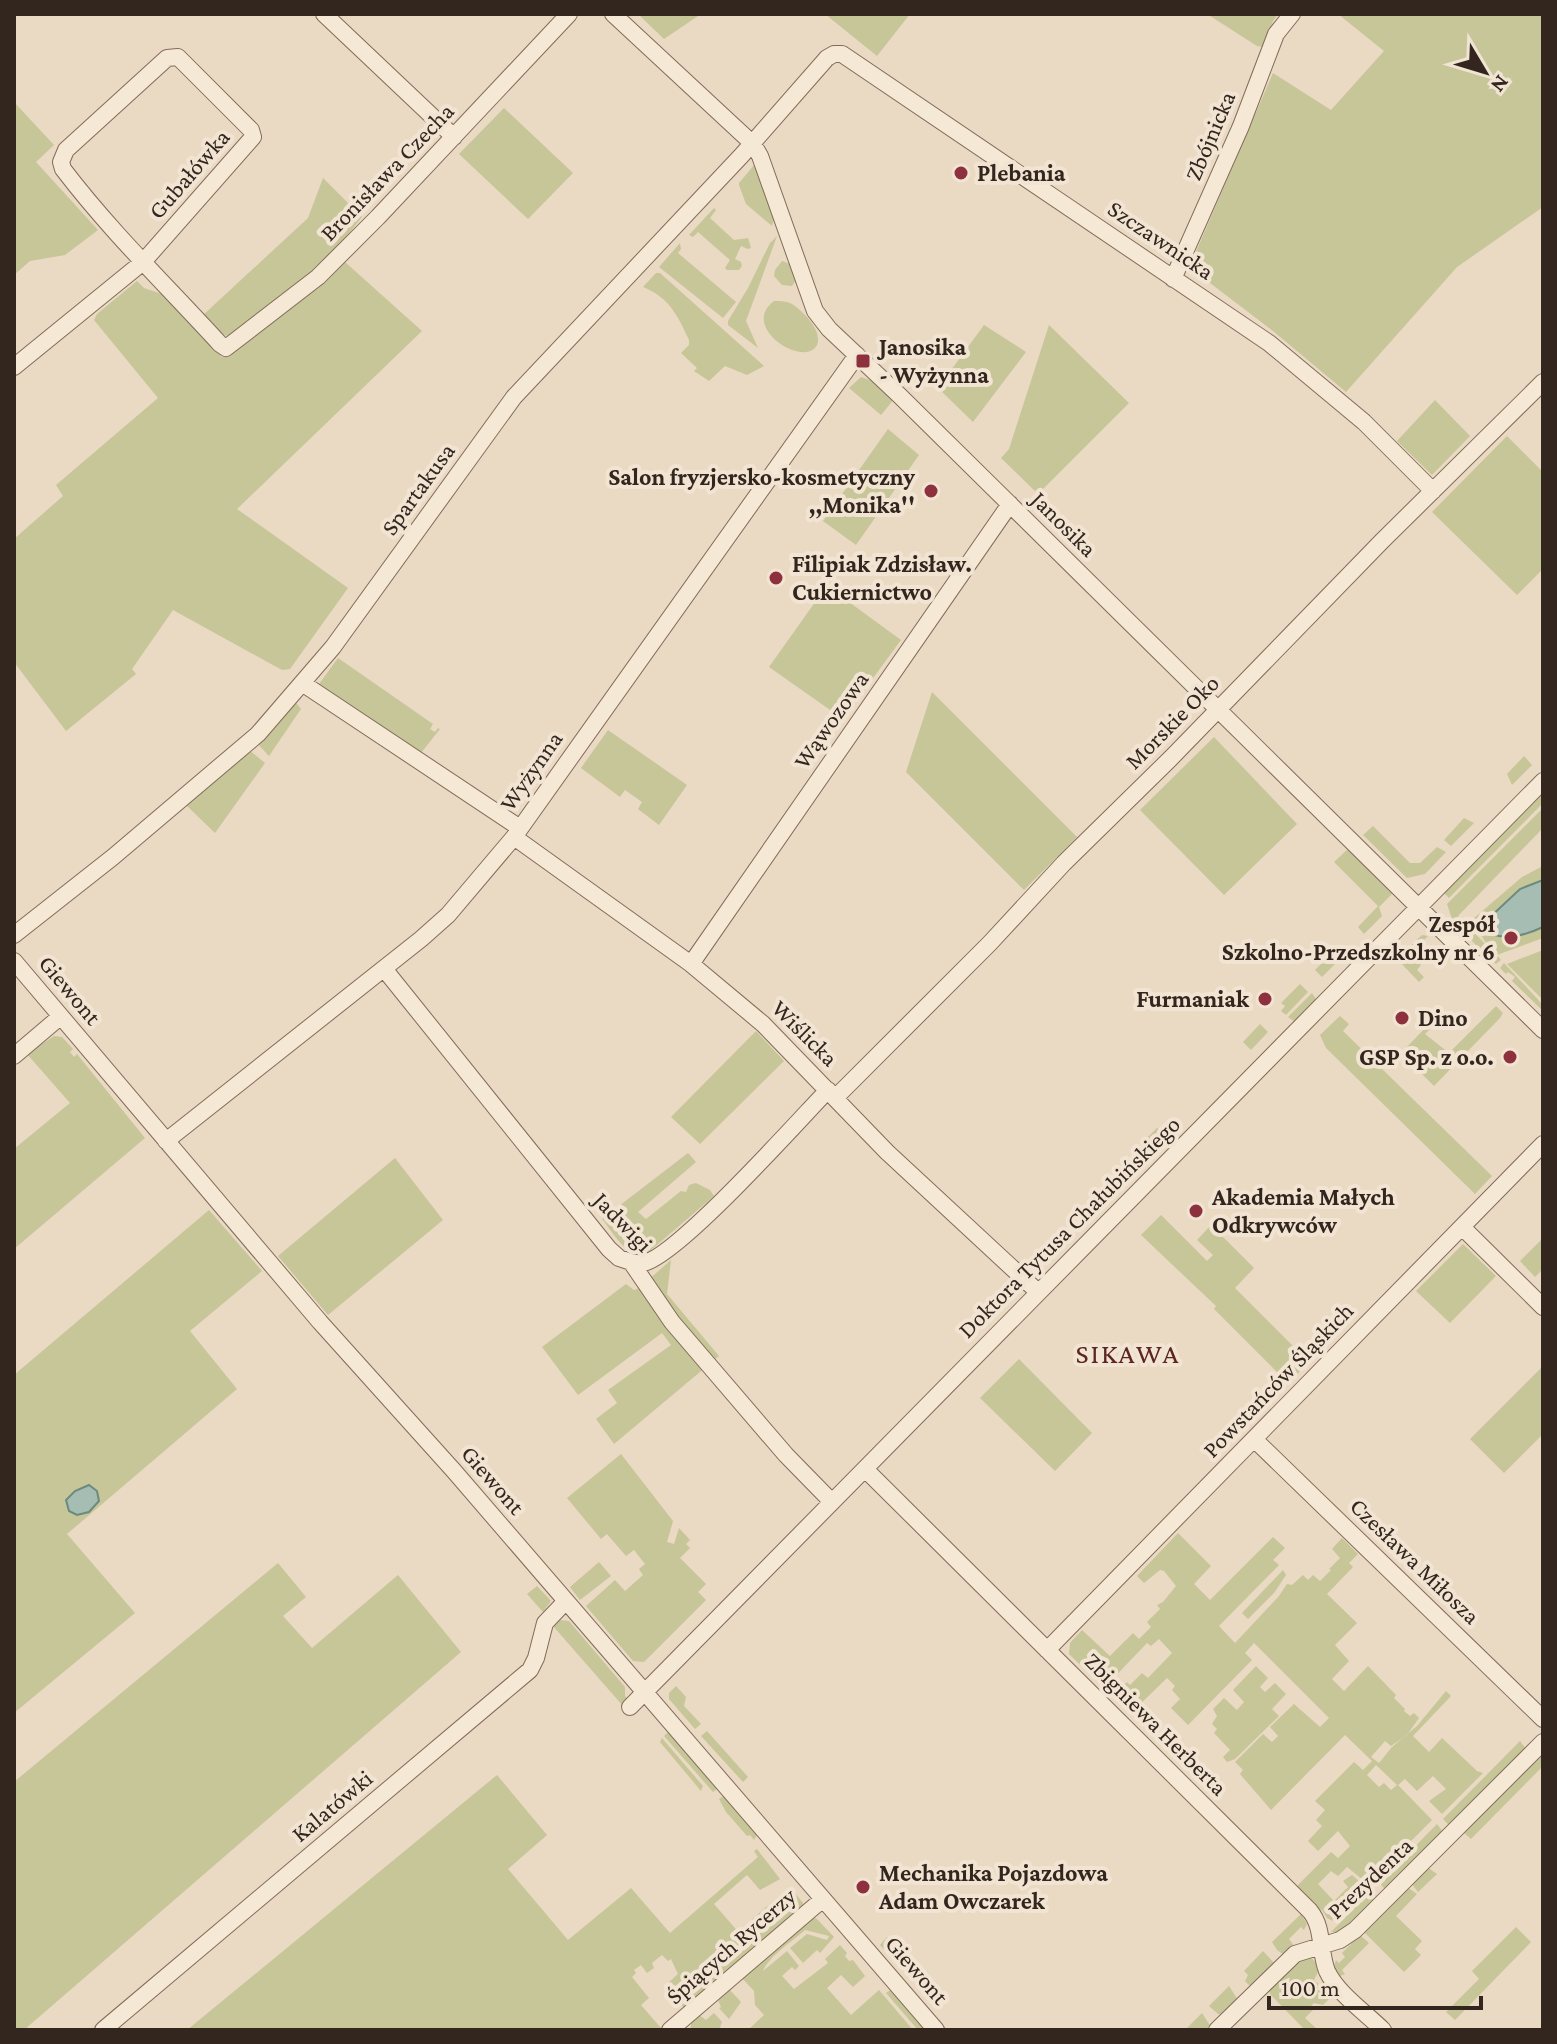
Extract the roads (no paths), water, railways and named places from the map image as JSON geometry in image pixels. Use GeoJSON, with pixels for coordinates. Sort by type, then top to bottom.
{"type":"FeatureCollection","features":[{"type":"Feature","properties":{"kind":"street"},"geometry":{"type":"LineString","coordinates":[[324,14],[454,137]]}},
{"type":"Feature","properties":{"kind":"street","name":"Bronisława Czecha"},"geometry":{"type":"LineString","coordinates":[[143,262],[226,348],[318,277],[569,14]]}},
{"type":"Feature","properties":{"kind":"street","name":"Janosika"},"geometry":{"type":"LineString","coordinates":[[613,14],[753,144],[815,311],[829,329],[1543,1030]]}},
{"type":"Feature","properties":{"kind":"street","name":"Zbójnicka"},"geometry":{"type":"LineString","coordinates":[[1173,279],[1241,126],[1276,34],[1292,14]]}},
{"type":"Feature","properties":{"kind":"street","name":"Spartakusa"},"geometry":{"type":"LineString","coordinates":[[14,935],[103,865],[258,734],[333,647],[514,397],[753,144],[827,58],[842,54]]}},
{"type":"Feature","properties":{"kind":"street","name":"Szczawnicka"},"geometry":{"type":"LineString","coordinates":[[842,54],[1235,319],[1302,369],[1364,422],[1433,491]]}},
{"type":"Feature","properties":{"kind":"street","name":"Gubałówka"},"geometry":{"type":"LineString","coordinates":[[14,367],[143,262],[253,137],[174,55],[66,150],[61,162],[99,216],[143,262]]}},
{"type":"Feature","properties":{"kind":"street","name":"Wyżynna"},"geometry":{"type":"LineString","coordinates":[[166,1141],[385,970],[448,915],[517,832],[857,355]]}},
{"type":"Feature","properties":{"kind":"street","name":"Morskie Oko"},"geometry":{"type":"LineString","coordinates":[[631,1262],[644,1263],[657,1257],[698,1223],[832,1094],[1543,382]]}},
{"type":"Feature","properties":{"kind":"street","name":"Wąwozowa"},"geometry":{"type":"LineString","coordinates":[[691,964],[1010,504]]}},
{"type":"Feature","properties":{"kind":"street","name":"Wiślicka"},"geometry":{"type":"LineString","coordinates":[[302,683],[517,832],[691,964],[763,1024],[942,1206],[1038,1292]]}},
{"type":"Feature","properties":{"kind":"street","name":"Doktora Tytusa Chałubińskiego"},"geometry":{"type":"LineString","coordinates":[[630,1707],[643,1690],[1543,781]]}},
{"type":"Feature","properties":{"kind":"street","name":"Giewont"},"geometry":{"type":"LineString","coordinates":[[14,961],[320,1322],[566,1601],[936,2030]]}},
{"type":"Feature","properties":{"kind":"street","name":"Jadwigi"},"geometry":{"type":"LineString","coordinates":[[385,970],[609,1249],[619,1258],[631,1262],[672,1322],[786,1455],[832,1502]]}},
{"type":"Feature","properties":{"kind":"street"},"geometry":{"type":"LineString","coordinates":[[14,1056],[60,1017]]}},
{"type":"Feature","properties":{"kind":"street","name":"Powstańców Śląskich"},"geometry":{"type":"LineString","coordinates":[[1047,1650],[1543,1144]]}},
{"type":"Feature","properties":{"kind":"street"},"geometry":{"type":"LineString","coordinates":[[1462,1227],[1543,1307]]}},
{"type":"Feature","properties":{"kind":"street","name":"Czesława Miłosza"},"geometry":{"type":"LineString","coordinates":[[1254,1439],[1543,1719]]}},
{"type":"Feature","properties":{"kind":"street","name":"Zbigniewa Herberta"},"geometry":{"type":"LineString","coordinates":[[865,1469],[1310,1911],[1318,1925],[1325,1964],[1332,1979],[1383,2030]]}},
{"type":"Feature","properties":{"kind":"street","name":"Kalatówki"},"geometry":{"type":"LineString","coordinates":[[103,2030],[530,1670],[545,1623],[566,1601]]}},
{"type":"Feature","properties":{"kind":"street","name":"Prezydenta"},"geometry":{"type":"LineString","coordinates":[[1217,2030],[1295,1954],[1340,1940],[1355,1930],[1543,1742]]}},
{"type":"Feature","properties":{"kind":"street","name":"Śpiących Rycerzy"},"geometry":{"type":"LineString","coordinates":[[675,2028],[823,1899]]}},
{"type":"Feature","properties":{"kind":"place","name":"Plebania"},"geometry":{"type":"Point","coordinates":[961,173]}},
{"type":"Feature","properties":{"kind":"place","name":"Janosika - Wyżynna"},"geometry":{"type":"Point","coordinates":[863,361]}},
{"type":"Feature","properties":{"kind":"place","name":"Salon fryzjersko-kosmetyczny ,,Monika''"},"geometry":{"type":"Point","coordinates":[931,491]}},
{"type":"Feature","properties":{"kind":"place","name":"Filipiak Zdzisław. Cukiernictwo"},"geometry":{"type":"Point","coordinates":[776,578]}},
{"type":"Feature","properties":{"kind":"place","name":"Zespół Szkolno-Przedszkolny nr 6"},"geometry":{"type":"Point","coordinates":[1511,938]}},
{"type":"Feature","properties":{"kind":"place","name":"Furmaniak"},"geometry":{"type":"Point","coordinates":[1265,999]}},
{"type":"Feature","properties":{"kind":"place","name":"Dino"},"geometry":{"type":"Point","coordinates":[1402,1018]}},
{"type":"Feature","properties":{"kind":"place","name":"GSP Sp. z o.o."},"geometry":{"type":"Point","coordinates":[1510,1057]}},
{"type":"Feature","properties":{"kind":"place","name":"Akademia Małych Odkrywców"},"geometry":{"type":"Point","coordinates":[1196,1211]}},
{"type":"Feature","properties":{"kind":"place","name":"Mechanika Pojazdowa Adam Owczarek"},"geometry":{"type":"Point","coordinates":[863,1887]}},
{"type":"Feature","properties":{"kind":"district","name":"SIKAWA"},"geometry":{"type":"Point","coordinates":[1128,1353]}}]}
